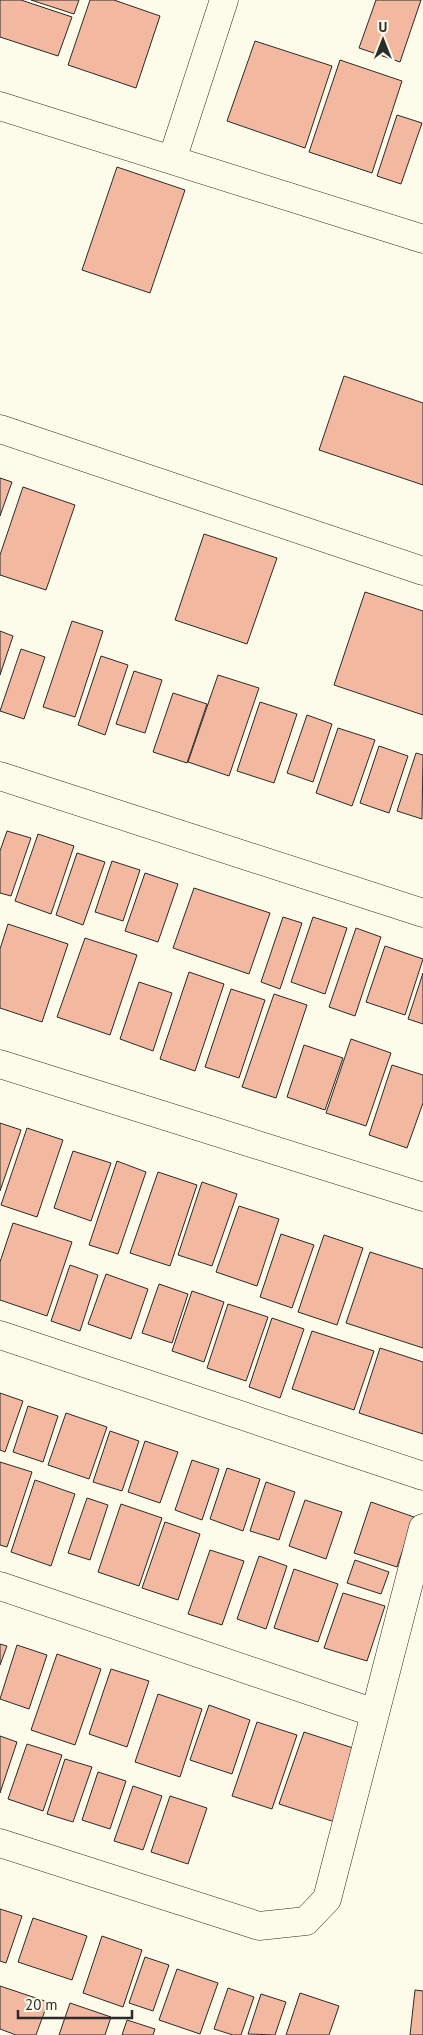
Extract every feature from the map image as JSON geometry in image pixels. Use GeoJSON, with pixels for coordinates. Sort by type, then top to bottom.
{"type":"FeatureCollection","features":[{"type":"Feature","properties":{"kind":"street"},"geometry":{"type":"LineString","coordinates":[[172,160],[224,0]]}},
{"type":"Feature","properties":{"kind":"street"},"geometry":{"type":"LineString","coordinates":[[0,106],[423,239]]}},
{"type":"Feature","properties":{"kind":"street"},"geometry":{"type":"LineString","coordinates":[[0,429],[423,571]]}},
{"type":"Feature","properties":{"kind":"street"},"geometry":{"type":"LineString","coordinates":[[0,776],[423,913]]}},
{"type":"Feature","properties":{"kind":"street"},"geometry":{"type":"LineString","coordinates":[[0,1064],[423,1197]]}},
{"type":"Feature","properties":{"kind":"street"},"geometry":{"type":"LineString","coordinates":[[0,1334],[423,1476]]}},
{"type":"Feature","properties":{"kind":"street"},"geometry":{"type":"LineString","coordinates":[[0,1843],[258,1926],[306,1921],[327,1899],[423,1528]]}},
{"type":"Feature","properties":{"kind":"street"},"geometry":{"type":"LineString","coordinates":[[0,1586],[376,1713]]}},
{"type":"Feature","properties":{"kind":"building"},"geometry":{"type":"Polygon","coordinates":[[[0,0],[21,0],[72,17],[58,56],[0,37],[0,0]]]}},
{"type":"Feature","properties":{"kind":"building"},"geometry":{"type":"Polygon","coordinates":[[[31,0],[79,0],[74,14],[31,0]]]}},
{"type":"Feature","properties":{"kind":"building"},"geometry":{"type":"Polygon","coordinates":[[[90,0],[114,0],[160,16],[136,88],[68,65],[90,0]]]}},
{"type":"Feature","properties":{"kind":"building"},"geometry":{"type":"Polygon","coordinates":[[[376,0],[421,0],[400,62],[359,48],[376,0]]]}},
{"type":"Feature","properties":{"kind":"building"},"geometry":{"type":"Polygon","coordinates":[[[255,41],[332,66],[305,148],[227,121],[255,41]]]}},
{"type":"Feature","properties":{"kind":"building"},"geometry":{"type":"Polygon","coordinates":[[[340,60],[402,81],[372,173],[309,152],[340,60]]]}},
{"type":"Feature","properties":{"kind":"building"},"geometry":{"type":"Polygon","coordinates":[[[397,115],[422,123],[401,184],[377,176],[397,115]]]}},
{"type":"Feature","properties":{"kind":"building"},"geometry":{"type":"Polygon","coordinates":[[[117,167],[185,190],[150,293],[82,270],[117,167]]]}},
{"type":"Feature","properties":{"kind":"building"},"geometry":{"type":"Polygon","coordinates":[[[344,376],[423,403],[423,485],[319,450],[344,376]]]}},
{"type":"Feature","properties":{"kind":"building"},"geometry":{"type":"Polygon","coordinates":[[[0,478],[12,482],[0,516],[0,478]]]}},
{"type":"Feature","properties":{"kind":"building"},"geometry":{"type":"Polygon","coordinates":[[[23,487],[75,505],[46,590],[0,575],[0,555],[23,487]]]}},
{"type":"Feature","properties":{"kind":"building"},"geometry":{"type":"Polygon","coordinates":[[[204,534],[277,558],[247,644],[175,620],[204,534]]]}},
{"type":"Feature","properties":{"kind":"building"},"geometry":{"type":"Polygon","coordinates":[[[365,592],[423,611],[423,715],[334,685],[365,592]]]}},
{"type":"Feature","properties":{"kind":"building"},"geometry":{"type":"Polygon","coordinates":[[[72,621],[103,631],[75,717],[43,707],[72,621]]]}},
{"type":"Feature","properties":{"kind":"building"},"geometry":{"type":"Polygon","coordinates":[[[0,631],[13,636],[0,675],[0,631]]]}},
{"type":"Feature","properties":{"kind":"building"},"geometry":{"type":"Polygon","coordinates":[[[21,649],[45,657],[24,719],[0,711],[21,649]]]}},
{"type":"Feature","properties":{"kind":"building"},"geometry":{"type":"Polygon","coordinates":[[[101,656],[128,665],[105,735],[78,725],[101,656]]]}},
{"type":"Feature","properties":{"kind":"building"},"geometry":{"type":"Polygon","coordinates":[[[134,671],[162,680],[145,733],[116,724],[134,671]]]}},
{"type":"Feature","properties":{"kind":"building"},"geometry":{"type":"Polygon","coordinates":[[[218,675],[259,688],[229,776],[188,762],[218,675]]]}},
{"type":"Feature","properties":{"kind":"building"},"geometry":{"type":"Polygon","coordinates":[[[173,693],[207,704],[187,763],[153,752],[173,693]]]}},
{"type":"Feature","properties":{"kind":"building"},"geometry":{"type":"Polygon","coordinates":[[[260,702],[297,714],[274,783],[237,771],[260,702]]]}},
{"type":"Feature","properties":{"kind":"building"},"geometry":{"type":"Polygon","coordinates":[[[307,715],[332,724],[313,782],[287,773],[307,715]]]}},
{"type":"Feature","properties":{"kind":"building"},"geometry":{"type":"Polygon","coordinates":[[[338,728],[375,740],[352,806],[316,793],[338,728]]]}},
{"type":"Feature","properties":{"kind":"building"},"geometry":{"type":"Polygon","coordinates":[[[379,746],[408,756],[389,813],[360,803],[379,746]]]}},
{"type":"Feature","properties":{"kind":"building"},"geometry":{"type":"Polygon","coordinates":[[[416,753],[423,755],[422,819],[397,811],[416,753]]]}},
{"type":"Feature","properties":{"kind":"building"},"geometry":{"type":"Polygon","coordinates":[[[7,831],[31,838],[11,896],[0,893],[0,851],[7,831]]]}},
{"type":"Feature","properties":{"kind":"building"},"geometry":{"type":"Polygon","coordinates":[[[38,834],[74,846],[51,914],[15,901],[38,834]]]}},
{"type":"Feature","properties":{"kind":"building"},"geometry":{"type":"Polygon","coordinates":[[[77,853],[105,862],[83,925],[56,915],[77,853]]]}},
{"type":"Feature","properties":{"kind":"building"},"geometry":{"type":"Polygon","coordinates":[[[112,861],[140,870],[123,921],[95,912],[112,861]]]}},
{"type":"Feature","properties":{"kind":"building"},"geometry":{"type":"Polygon","coordinates":[[[145,873],[178,884],[158,942],[125,931],[145,873]]]}},
{"type":"Feature","properties":{"kind":"building"},"geometry":{"type":"Polygon","coordinates":[[[194,888],[270,913],[249,974],[173,948],[194,888]]]}},
{"type":"Feature","properties":{"kind":"building"},"geometry":{"type":"Polygon","coordinates":[[[283,917],[302,923],[280,989],[261,982],[283,917]]]}},
{"type":"Feature","properties":{"kind":"building"},"geometry":{"type":"Polygon","coordinates":[[[313,917],[347,928],[325,994],[291,982],[313,917]]]}},
{"type":"Feature","properties":{"kind":"building"},"geometry":{"type":"Polygon","coordinates":[[[8,924],[68,944],[42,1022],[0,1008],[0,949],[8,924]]]}},
{"type":"Feature","properties":{"kind":"building"},"geometry":{"type":"Polygon","coordinates":[[[356,928],[381,937],[355,1016],[329,1007],[356,928]]]}},
{"type":"Feature","properties":{"kind":"building"},"geometry":{"type":"Polygon","coordinates":[[[85,938],[137,955],[110,1035],[57,1017],[85,938]]]}},
{"type":"Feature","properties":{"kind":"building"},"geometry":{"type":"Polygon","coordinates":[[[385,946],[423,959],[405,1015],[366,1002],[385,946]]]}},
{"type":"Feature","properties":{"kind":"building"},"geometry":{"type":"Polygon","coordinates":[[[189,972],[224,984],[195,1071],[160,1059],[189,972]]]}},
{"type":"Feature","properties":{"kind":"building"},"geometry":{"type":"Polygon","coordinates":[[[423,973],[423,1024],[408,1019],[423,973]]]}},
{"type":"Feature","properties":{"kind":"building"},"geometry":{"type":"Polygon","coordinates":[[[139,982],[172,993],[153,1051],[120,1039],[139,982]]]}},
{"type":"Feature","properties":{"kind":"building"},"geometry":{"type":"Polygon","coordinates":[[[231,989],[265,1000],[239,1078],[205,1067],[231,989]]]}},
{"type":"Feature","properties":{"kind":"building"},"geometry":{"type":"Polygon","coordinates":[[[274,994],[307,1005],[276,1098],[242,1087],[274,994]]]}},
{"type":"Feature","properties":{"kind":"building"},"geometry":{"type":"Polygon","coordinates":[[[351,1039],[391,1053],[366,1126],[326,1113],[351,1039]]]}},
{"type":"Feature","properties":{"kind":"building"},"geometry":{"type":"Polygon","coordinates":[[[304,1045],[343,1058],[325,1110],[287,1097],[304,1045]]]}},
{"type":"Feature","properties":{"kind":"building"},"geometry":{"type":"Polygon","coordinates":[[[392,1065],[423,1075],[423,1103],[407,1148],[369,1135],[392,1065]]]}},
{"type":"Feature","properties":{"kind":"building"},"geometry":{"type":"Polygon","coordinates":[[[0,1123],[21,1130],[0,1191],[0,1123]]]}},
{"type":"Feature","properties":{"kind":"building"},"geometry":{"type":"Polygon","coordinates":[[[27,1128],[63,1140],[37,1217],[1,1205],[27,1128]]]}},
{"type":"Feature","properties":{"kind":"building"},"geometry":{"type":"Polygon","coordinates":[[[73,1151],[111,1163],[91,1221],[54,1208],[73,1151]]]}},
{"type":"Feature","properties":{"kind":"building"},"geometry":{"type":"Polygon","coordinates":[[[117,1161],[146,1172],[118,1254],[89,1245],[117,1161]]]}},
{"type":"Feature","properties":{"kind":"building"},"geometry":{"type":"Polygon","coordinates":[[[158,1172],[197,1185],[170,1266],[130,1253],[158,1172]]]}},
{"type":"Feature","properties":{"kind":"building"},"geometry":{"type":"Polygon","coordinates":[[[202,1182],[237,1194],[212,1266],[178,1255],[202,1182]]]}},
{"type":"Feature","properties":{"kind":"building"},"geometry":{"type":"Polygon","coordinates":[[[239,1206],[279,1219],[257,1286],[216,1272],[239,1206]]]}},
{"type":"Feature","properties":{"kind":"building"},"geometry":{"type":"Polygon","coordinates":[[[13,1223],[72,1242],[47,1316],[0,1300],[0,1262],[13,1223]]]}},
{"type":"Feature","properties":{"kind":"building"},"geometry":{"type":"Polygon","coordinates":[[[281,1234],[314,1245],[292,1308],[260,1297],[281,1234]]]}},
{"type":"Feature","properties":{"kind":"building"},"geometry":{"type":"Polygon","coordinates":[[[324,1235],[363,1248],[337,1325],[298,1312],[324,1235]]]}},
{"type":"Feature","properties":{"kind":"building"},"geometry":{"type":"Polygon","coordinates":[[[370,1252],[423,1269],[423,1348],[346,1323],[370,1252]]]}},
{"type":"Feature","properties":{"kind":"building"},"geometry":{"type":"Polygon","coordinates":[[[70,1265],[98,1275],[80,1331],[51,1321],[70,1265]]]}},
{"type":"Feature","properties":{"kind":"building"},"geometry":{"type":"Polygon","coordinates":[[[106,1274],[148,1289],[131,1339],[88,1324],[106,1274]]]}},
{"type":"Feature","properties":{"kind":"building"},"geometry":{"type":"Polygon","coordinates":[[[159,1284],[188,1294],[172,1343],[142,1333],[159,1284]]]}},
{"type":"Feature","properties":{"kind":"building"},"geometry":{"type":"Polygon","coordinates":[[[192,1291],[224,1302],[204,1362],[172,1351],[192,1291]]]}},
{"type":"Feature","properties":{"kind":"building"},"geometry":{"type":"Polygon","coordinates":[[[228,1304],[268,1317],[246,1381],[207,1368],[228,1304]]]}},
{"type":"Feature","properties":{"kind":"building"},"geometry":{"type":"Polygon","coordinates":[[[272,1318],[304,1329],[280,1398],[249,1387],[272,1318]]]}},
{"type":"Feature","properties":{"kind":"building"},"geometry":{"type":"Polygon","coordinates":[[[312,1331],[374,1351],[354,1410],[292,1389],[312,1331]]]}},
{"type":"Feature","properties":{"kind":"building"},"geometry":{"type":"Polygon","coordinates":[[[380,1348],[423,1362],[423,1434],[359,1413],[380,1348]]]}},
{"type":"Feature","properties":{"kind":"building"},"geometry":{"type":"Polygon","coordinates":[[[0,1393],[23,1401],[5,1452],[0,1450],[0,1393]]]}},
{"type":"Feature","properties":{"kind":"building"},"geometry":{"type":"Polygon","coordinates":[[[28,1406],[58,1416],[43,1462],[13,1452],[28,1406]]]}},
{"type":"Feature","properties":{"kind":"building"},"geometry":{"type":"Polygon","coordinates":[[[66,1413],[107,1427],[89,1479],[48,1465],[66,1413]]]}},
{"type":"Feature","properties":{"kind":"building"},"geometry":{"type":"Polygon","coordinates":[[[110,1431],[139,1441],[122,1491],[93,1482],[110,1431]]]}},
{"type":"Feature","properties":{"kind":"building"},"geometry":{"type":"Polygon","coordinates":[[[145,1441],[178,1452],[160,1503],[128,1492],[145,1441]]]}},
{"type":"Feature","properties":{"kind":"building"},"geometry":{"type":"Polygon","coordinates":[[[192,1460],[219,1469],[202,1520],[175,1510],[192,1460]]]}},
{"type":"Feature","properties":{"kind":"building"},"geometry":{"type":"Polygon","coordinates":[[[0,1462],[32,1472],[7,1547],[0,1545],[0,1462]]]}},
{"type":"Feature","properties":{"kind":"building"},"geometry":{"type":"Polygon","coordinates":[[[227,1468],[260,1479],[243,1531],[210,1519],[227,1468]]]}},
{"type":"Feature","properties":{"kind":"building"},"geometry":{"type":"Polygon","coordinates":[[[35,1480],[75,1494],[51,1566],[11,1552],[35,1480]]]}},
{"type":"Feature","properties":{"kind":"building"},"geometry":{"type":"Polygon","coordinates":[[[266,1482],[295,1492],[279,1540],[250,1531],[266,1482]]]}},
{"type":"Feature","properties":{"kind":"building"},"geometry":{"type":"Polygon","coordinates":[[[87,1498],[108,1505],[90,1560],[68,1553],[87,1498]]]}},
{"type":"Feature","properties":{"kind":"building"},"geometry":{"type":"Polygon","coordinates":[[[305,1500],[342,1512],[326,1559],[289,1546],[305,1500]]]}},
{"type":"Feature","properties":{"kind":"building"},"geometry":{"type":"Polygon","coordinates":[[[371,1502],[414,1517],[397,1567],[354,1553],[371,1502]]]}},
{"type":"Feature","properties":{"kind":"building"},"geometry":{"type":"Polygon","coordinates":[[[121,1504],[162,1518],[139,1586],[98,1572],[121,1504]]]}},
{"type":"Feature","properties":{"kind":"building"},"geometry":{"type":"Polygon","coordinates":[[[165,1522],[200,1534],[178,1600],[142,1588],[165,1522]]]}},
{"type":"Feature","properties":{"kind":"building"},"geometry":{"type":"Polygon","coordinates":[[[210,1550],[244,1561],[222,1625],[188,1614],[210,1550]]]}},
{"type":"Feature","properties":{"kind":"building"},"geometry":{"type":"Polygon","coordinates":[[[259,1556],[287,1566],[266,1629],[237,1619],[259,1556]]]}},
{"type":"Feature","properties":{"kind":"building"},"geometry":{"type":"Polygon","coordinates":[[[355,1560],[389,1572],[381,1594],[347,1583],[355,1560]]]}},
{"type":"Feature","properties":{"kind":"building"},"geometry":{"type":"Polygon","coordinates":[[[294,1569],[338,1584],[318,1642],[274,1628],[294,1569]]]}},
{"type":"Feature","properties":{"kind":"building"},"geometry":{"type":"Polygon","coordinates":[[[343,1593],[385,1606],[367,1661],[324,1648],[343,1593]]]}},
{"type":"Feature","properties":{"kind":"building"},"geometry":{"type":"Polygon","coordinates":[[[0,1644],[7,1646],[0,1665],[0,1644]]]}},
{"type":"Feature","properties":{"kind":"building"},"geometry":{"type":"Polygon","coordinates":[[[17,1645],[47,1655],[29,1709],[0,1699],[17,1645]]]}},
{"type":"Feature","properties":{"kind":"building"},"geometry":{"type":"Polygon","coordinates":[[[57,1654],[101,1669],[75,1745],[31,1730],[57,1654]]]}},
{"type":"Feature","properties":{"kind":"building"},"geometry":{"type":"Polygon","coordinates":[[[111,1669],[149,1681],[127,1747],[89,1734],[111,1669]]]}},
{"type":"Feature","properties":{"kind":"building"},"geometry":{"type":"Polygon","coordinates":[[[158,1694],[202,1709],[180,1777],[135,1762],[158,1694]]]}},
{"type":"Feature","properties":{"kind":"building"},"geometry":{"type":"Polygon","coordinates":[[[209,1705],[250,1720],[232,1774],[190,1760],[209,1705]]]}},
{"type":"Feature","properties":{"kind":"building"},"geometry":{"type":"Polygon","coordinates":[[[257,1722],[297,1735],[272,1809],[232,1796],[257,1722]]]}},
{"type":"Feature","properties":{"kind":"building"},"geometry":{"type":"Polygon","coordinates":[[[304,1732],[359,1750],[335,1822],[279,1804],[304,1732]]]}},
{"type":"Feature","properties":{"kind":"building"},"geometry":{"type":"Polygon","coordinates":[[[0,1736],[17,1742],[0,1793],[0,1736]]]}},
{"type":"Feature","properties":{"kind":"building"},"geometry":{"type":"Polygon","coordinates":[[[27,1744],[62,1755],[43,1811],[8,1799],[27,1744]]]}},
{"type":"Feature","properties":{"kind":"building"},"geometry":{"type":"Polygon","coordinates":[[[65,1759],[92,1767],[73,1822],[47,1814],[65,1759]]]}},
{"type":"Feature","properties":{"kind":"building"},"geometry":{"type":"Polygon","coordinates":[[[98,1772],[126,1781],[110,1829],[82,1820],[98,1772]]]}},
{"type":"Feature","properties":{"kind":"building"},"geometry":{"type":"Polygon","coordinates":[[[133,1786],[162,1796],[143,1850],[114,1841],[133,1786]]]}},
{"type":"Feature","properties":{"kind":"building"},"geometry":{"type":"Polygon","coordinates":[[[170,1796],[207,1808],[188,1864],[151,1852],[170,1796]]]}},
{"type":"Feature","properties":{"kind":"building"},"geometry":{"type":"Polygon","coordinates":[[[0,1909],[22,1916],[6,1963],[0,1961],[0,1909]]]}},
{"type":"Feature","properties":{"kind":"building"},"geometry":{"type":"Polygon","coordinates":[[[33,1918],[87,1936],[72,1980],[18,1962],[33,1918]]]}},
{"type":"Feature","properties":{"kind":"building"},"geometry":{"type":"Polygon","coordinates":[[[102,1936],[142,1950],[123,2007],[83,1993],[102,1936]]]}},
{"type":"Feature","properties":{"kind":"building"},"geometry":{"type":"Polygon","coordinates":[[[145,1957],[169,1965],[153,2011],[129,2003],[145,1957]]]}},
{"type":"Feature","properties":{"kind":"building"},"geometry":{"type":"Polygon","coordinates":[[[177,1969],[218,1983],[200,2034],[159,2020],[177,1969]]]}},
{"type":"Feature","properties":{"kind":"building"},"geometry":{"type":"Polygon","coordinates":[[[0,1986],[48,2002],[36,2035],[16,2035],[0,2029],[0,1986]]]}},
{"type":"Feature","properties":{"kind":"building"},"geometry":{"type":"Polygon","coordinates":[[[228,1988],[254,1997],[241,2035],[233,2035],[214,2029],[228,1988]]]}},
{"type":"Feature","properties":{"kind":"building"},"geometry":{"type":"Polygon","coordinates":[[[415,1990],[423,1991],[423,2035],[410,2035],[415,1990]]]}},
{"type":"Feature","properties":{"kind":"building"},"geometry":{"type":"Polygon","coordinates":[[[300,1993],[339,2006],[329,2035],[286,2035],[300,1993]]]}},
{"type":"Feature","properties":{"kind":"building"},"geometry":{"type":"Polygon","coordinates":[[[261,1994],[286,2002],[275,2035],[248,2034],[261,1994]]]}},
{"type":"Feature","properties":{"kind":"building"},"geometry":{"type":"Polygon","coordinates":[[[70,2003],[111,2017],[105,2035],[59,2035],[70,2003]]]}},
{"type":"Feature","properties":{"kind":"building"},"geometry":{"type":"Polygon","coordinates":[[[127,2020],[155,2029],[153,2035],[122,2035],[127,2020]]]}}]}
